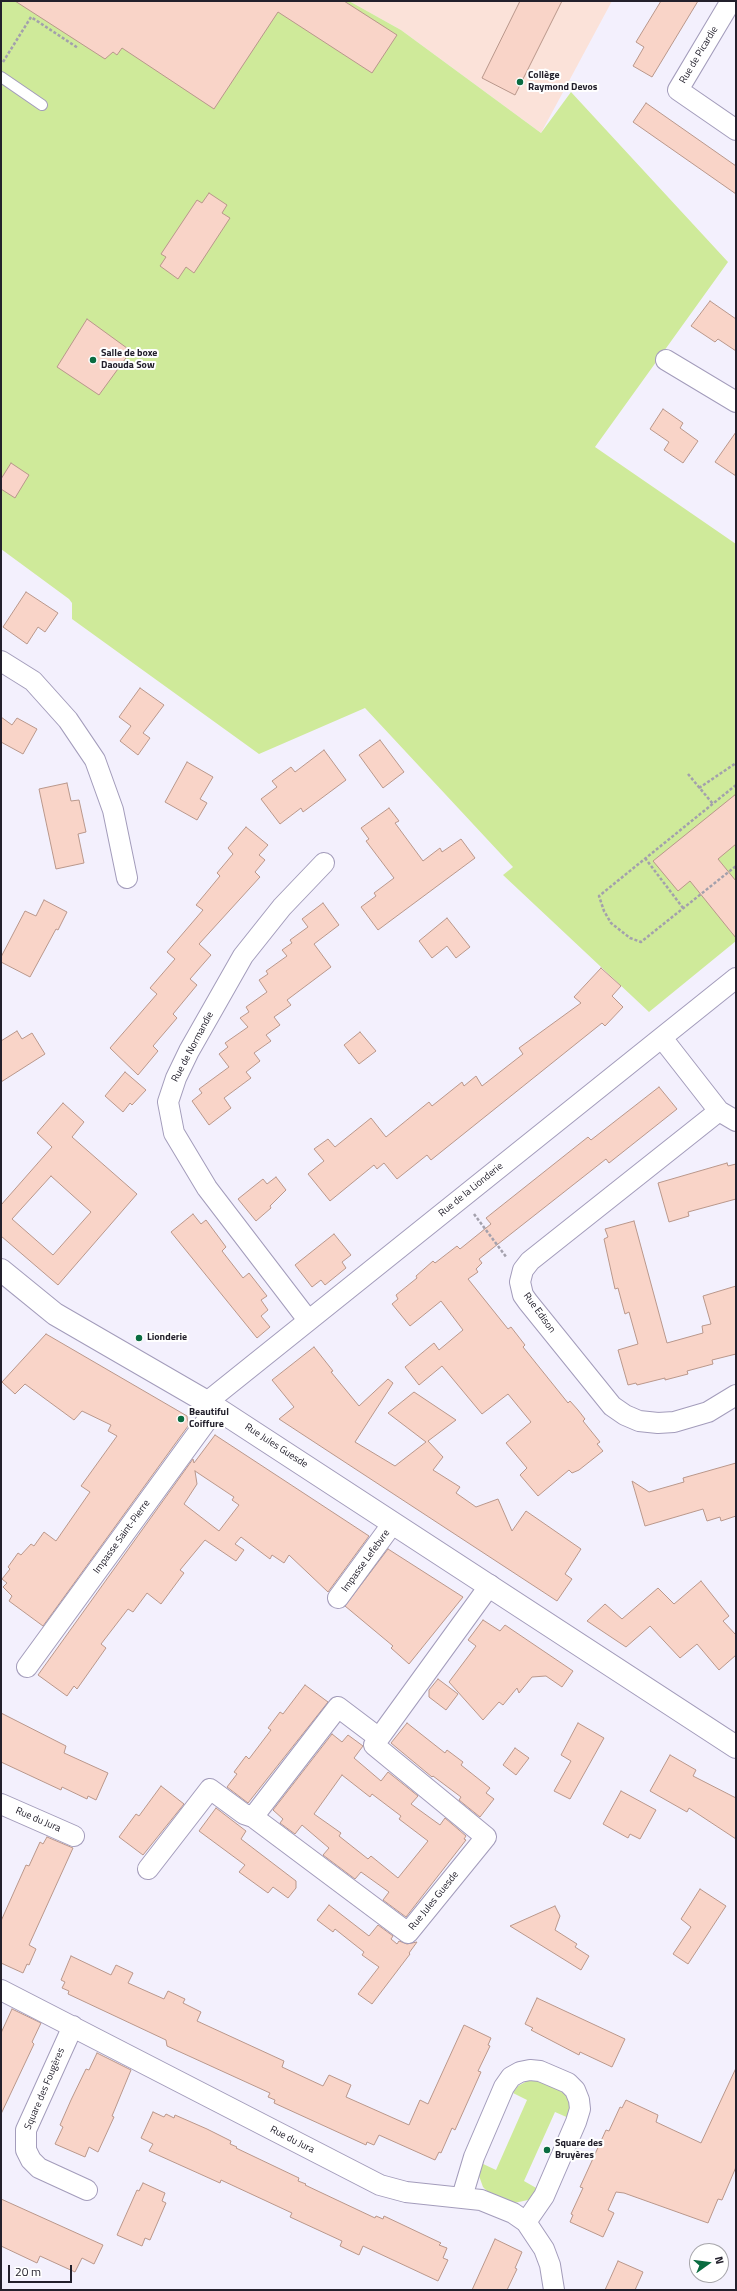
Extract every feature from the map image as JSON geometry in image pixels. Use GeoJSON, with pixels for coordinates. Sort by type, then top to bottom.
{"type":"FeatureCollection","features":[{"type":"Feature","properties":{"kind":"main road","name":"Rue Jules Guesde"},"geometry":{"type":"LineString","coordinates":[[1,1270],[55,1314],[212,1405],[490,1585],[736,1747]]}},
{"type":"Feature","properties":{"kind":"street","name":"Rue de Picardie"},"geometry":{"type":"LineString","coordinates":[[731,1],[678,90],[736,130]]}},
{"type":"Feature","properties":{"kind":"street"},"geometry":{"type":"LineString","coordinates":[[666,360],[736,402]]}},
{"type":"Feature","properties":{"kind":"street"},"geometry":{"type":"LineString","coordinates":[[1,661],[33,681],[68,720],[95,760],[113,810],[127,878]]}},
{"type":"Feature","properties":{"kind":"street","name":"Rue de Normandie"},"geometry":{"type":"LineString","coordinates":[[308,1320],[207,1188],[174,1133],[168,1102],[176,1078],[189,1051],[243,956],[282,906],[324,863]]}},
{"type":"Feature","properties":{"kind":"street","name":"Rue de la Lionderie"},"geometry":{"type":"LineString","coordinates":[[212,1405],[308,1320],[736,978]]}},
{"type":"Feature","properties":{"kind":"street"},"geometry":{"type":"LineString","coordinates":[[662,1038],[719,1111],[736,1121]]}},
{"type":"Feature","properties":{"kind":"street"},"geometry":{"type":"LineString","coordinates":[[521,1277],[530,1261],[719,1111]]}},
{"type":"Feature","properties":{"kind":"street","name":"Rue Edison"},"geometry":{"type":"LineString","coordinates":[[521,1277],[523,1295],[528,1302],[612,1406],[625,1415],[638,1421],[658,1423],[674,1422],[708,1412],[736,1395]]}},
{"type":"Feature","properties":{"kind":"street","name":"Impasse Saint-Pierre"},"geometry":{"type":"LineString","coordinates":[[27,1667],[212,1405]]}},
{"type":"Feature","properties":{"kind":"street","name":"Impasse Lefebvre"},"geometry":{"type":"LineString","coordinates":[[338,1598],[393,1523]]}},
{"type":"Feature","properties":{"kind":"street"},"geometry":{"type":"LineString","coordinates":[[253,1817],[338,1707],[379,1738],[490,1585]]}},
{"type":"Feature","properties":{"kind":"street","name":"Rue Jules Guesde"},"geometry":{"type":"LineString","coordinates":[[148,1869],[210,1789],[244,1814],[253,1817],[408,1933],[486,1837],[374,1745],[379,1738]]}},
{"type":"Feature","properties":{"kind":"street","name":"Rue du Jura"},"geometry":{"type":"LineString","coordinates":[[1,1804],[74,1836]]}},
{"type":"Feature","properties":{"kind":"street","name":"Rue du Jura"},"geometry":{"type":"LineString","coordinates":[[1,1990],[380,2185],[406,2192],[462,2197],[497,2205],[526,2222],[544,2249],[550,2265],[554,2290]]}},
{"type":"Feature","properties":{"kind":"street","name":"Square des Fougères"},"geometry":{"type":"LineString","coordinates":[[73,2026],[26,2130],[26,2150],[31,2160],[39,2168],[87,2190]]}},
{"type":"Feature","properties":{"kind":"street"},"geometry":{"type":"LineString","coordinates":[[462,2197],[474,2157],[504,2087],[511,2077],[520,2072],[530,2070],[540,2071],[568,2083],[576,2090],[580,2109],[576,2122],[544,2196],[526,2222]]}},
{"type":"Feature","properties":{"kind":"lane"},"geometry":{"type":"LineString","coordinates":[[1,77],[42,105]]}},
{"type":"Feature","properties":{"kind":"path"},"geometry":{"type":"LineString","coordinates":[[1,65],[31,17],[78,48]]}},
{"type":"Feature","properties":{"kind":"path"},"geometry":{"type":"LineString","coordinates":[[699,788],[736,763]]}},
{"type":"Feature","properties":{"kind":"path"},"geometry":{"type":"LineString","coordinates":[[688,774],[713,804]]}},
{"type":"Feature","properties":{"kind":"path"},"geometry":{"type":"LineString","coordinates":[[736,785],[599,896],[604,911],[612,923],[630,938],[641,942],[736,866]]}},
{"type":"Feature","properties":{"kind":"path"},"geometry":{"type":"LineString","coordinates":[[645,858],[683,908]]}},
{"type":"Feature","properties":{"kind":"path"},"geometry":{"type":"LineString","coordinates":[[461,1198],[521,1277]]}},
{"type":"Feature","properties":{"kind":"shaded area","name":"Collège Raymond Devos"},"geometry":{"type":"Polygon","coordinates":[[[349,1],[612,1],[541,133],[401,30],[349,1]]]}},
{"type":"Feature","properties":{"kind":"green space"},"geometry":{"type":"Polygon","coordinates":[[[1,1],[349,1],[401,30],[541,133],[571,92],[728,262],[595,447],[736,544],[736,941],[649,1012],[503,875],[513,867],[365,708],[259,754],[72,619],[72,603],[69,599],[1,549],[1,1]]]}},
{"type":"Feature","properties":{"kind":"green space"},"geometry":{"type":"Polygon","coordinates":[[[531,2079],[540,2079],[561,2089],[568,2095],[571,2102],[571,2119],[555,2112],[524,2181],[538,2189],[534,2196],[528,2200],[514,2203],[489,2193],[483,2187],[478,2173],[481,2163],[496,2170],[527,2100],[513,2093],[518,2086],[531,2079]]]}},
{"type":"Feature","properties":{"kind":"building"},"geometry":{"type":"Polygon","coordinates":[[[15,1],[344,1],[397,35],[372,73],[278,12],[214,109],[122,48],[117,55],[113,52],[105,59],[15,1]]]}},
{"type":"Feature","properties":{"kind":"building"},"geometry":{"type":"Polygon","coordinates":[[[520,1],[562,1],[515,95],[482,78],[520,1]]]}},
{"type":"Feature","properties":{"kind":"building"},"geometry":{"type":"Polygon","coordinates":[[[661,1],[698,1],[652,77],[633,66],[644,47],[636,42],[661,1]]]}},
{"type":"Feature","properties":{"kind":"building"},"geometry":{"type":"Polygon","coordinates":[[[646,103],[736,166],[736,194],[633,122],[646,103]]]}},
{"type":"Feature","properties":{"kind":"building"},"geometry":{"type":"Polygon","coordinates":[[[209,193],[227,205],[222,213],[230,218],[194,273],[186,267],[178,279],[160,266],[166,257],[161,254],[197,200],[202,203],[209,193]]]}},
{"type":"Feature","properties":{"kind":"building"},"geometry":{"type":"Polygon","coordinates":[[[710,301],[736,319],[736,351],[718,339],[715,342],[691,326],[710,301]]]}},
{"type":"Feature","properties":{"kind":"building","name":"Salle de boxe Daouda Sow"},"geometry":{"type":"Polygon","coordinates":[[[87,319],[131,351],[99,395],[57,367],[87,319]]]}},
{"type":"Feature","properties":{"kind":"building"},"geometry":{"type":"Polygon","coordinates":[[[663,409],[683,423],[680,428],[698,441],[683,463],[664,450],[669,442],[650,429],[663,409]]]}},
{"type":"Feature","properties":{"kind":"building"},"geometry":{"type":"Polygon","coordinates":[[[736,432],[736,476],[715,462],[736,432]]]}},
{"type":"Feature","properties":{"kind":"building"},"geometry":{"type":"Polygon","coordinates":[[[11,463],[29,475],[15,498],[1,489],[1,479],[11,463]]]}},
{"type":"Feature","properties":{"kind":"building"},"geometry":{"type":"Polygon","coordinates":[[[26,592],[58,613],[45,632],[38,627],[27,644],[3,627],[26,592]]]}},
{"type":"Feature","properties":{"kind":"building"},"geometry":{"type":"Polygon","coordinates":[[[140,688],[164,705],[143,733],[150,738],[138,755],[120,741],[131,726],[119,717],[140,688]]]}},
{"type":"Feature","properties":{"kind":"building"},"geometry":{"type":"Polygon","coordinates":[[[1,717],[12,725],[17,718],[37,729],[23,754],[1,742],[1,717]]]}},
{"type":"Feature","properties":{"kind":"building"},"geometry":{"type":"Polygon","coordinates":[[[380,740],[404,772],[383,788],[359,755],[380,740]]]}},
{"type":"Feature","properties":{"kind":"building"},"geometry":{"type":"Polygon","coordinates":[[[324,750],[346,780],[303,812],[301,808],[280,824],[261,799],[277,787],[272,781],[291,767],[295,772],[324,750]]]}},
{"type":"Feature","properties":{"kind":"building"},"geometry":{"type":"Polygon","coordinates":[[[187,762],[213,777],[200,799],[207,803],[197,820],[165,802],[187,762]]]}},
{"type":"Feature","properties":{"kind":"building"},"geometry":{"type":"Polygon","coordinates":[[[67,783],[71,801],[79,800],[86,832],[78,834],[84,863],[56,869],[39,789],[67,783]]]}},
{"type":"Feature","properties":{"kind":"building"},"geometry":{"type":"Polygon","coordinates":[[[736,794],[736,844],[718,859],[736,881],[736,938],[690,881],[678,891],[653,861],[736,794]]]}},
{"type":"Feature","properties":{"kind":"building"},"geometry":{"type":"Polygon","coordinates":[[[389,808],[399,821],[395,823],[423,861],[440,848],[442,852],[461,839],[475,858],[378,930],[361,907],[376,896],[374,893],[394,878],[366,841],[369,839],[361,828],[389,808]]]}},
{"type":"Feature","properties":{"kind":"building"},"geometry":{"type":"Polygon","coordinates":[[[246,827],[268,845],[259,855],[265,860],[255,872],[260,877],[199,944],[211,955],[190,979],[197,985],[173,1014],[177,1018],[153,1046],[158,1051],[138,1075],[110,1048],[157,994],[150,988],[175,959],[167,952],[203,910],[196,905],[220,876],[217,873],[233,854],[228,848],[246,827]]]}},
{"type":"Feature","properties":{"kind":"building"},"geometry":{"type":"Polygon","coordinates":[[[44,900],[67,912],[30,977],[1,962],[1,957],[25,911],[36,916],[44,900]]]}},
{"type":"Feature","properties":{"kind":"building"},"geometry":{"type":"Polygon","coordinates":[[[323,903],[339,925],[314,944],[331,967],[287,1000],[291,1005],[274,1017],[280,1025],[266,1035],[271,1041],[254,1053],[260,1061],[246,1072],[251,1078],[224,1098],[231,1108],[209,1125],[192,1101],[202,1093],[199,1089],[229,1067],[219,1054],[228,1047],[225,1043],[248,1027],[240,1018],[249,1012],[246,1007],[267,992],[259,980],[268,974],[266,971],[287,956],[282,950],[292,943],[290,940],[308,927],[302,919],[323,903]]]}},
{"type":"Feature","properties":{"kind":"building"},"geometry":{"type":"Polygon","coordinates":[[[447,918],[470,947],[456,958],[447,946],[432,958],[419,941],[447,918]]]}},
{"type":"Feature","properties":{"kind":"building"},"geometry":{"type":"Polygon","coordinates":[[[601,968],[621,986],[612,996],[623,1007],[605,1026],[602,1023],[431,1160],[427,1155],[397,1179],[384,1163],[377,1169],[374,1165],[330,1201],[308,1174],[324,1161],[314,1149],[328,1139],[335,1147],[371,1118],[386,1137],[429,1102],[432,1106],[462,1082],[464,1086],[476,1076],[482,1086],[523,1054],[519,1048],[581,1003],[574,997],[601,968]]]}},
{"type":"Feature","properties":{"kind":"building"},"geometry":{"type":"Polygon","coordinates":[[[17,1031],[22,1039],[32,1033],[45,1054],[1,1082],[1,1041],[17,1031]]]}},
{"type":"Feature","properties":{"kind":"building"},"geometry":{"type":"Polygon","coordinates":[[[360,1032],[376,1051],[359,1064],[344,1045],[360,1032]]]}},
{"type":"Feature","properties":{"kind":"building"},"geometry":{"type":"Polygon","coordinates":[[[125,1072],[146,1090],[132,1105],[130,1103],[123,1112],[105,1096],[125,1072]]]}},
{"type":"Feature","properties":{"kind":"building"},"geometry":{"type":"Polygon","coordinates":[[[659,1087],[677,1109],[609,1163],[606,1159],[479,1259],[482,1263],[476,1269],[478,1272],[468,1279],[508,1329],[511,1327],[525,1345],[523,1347],[568,1403],[570,1401],[578,1410],[585,1419],[583,1421],[600,1442],[597,1444],[603,1451],[579,1470],[572,1473],[569,1470],[538,1496],[520,1475],[527,1468],[506,1443],[531,1422],[508,1394],[482,1414],[442,1366],[419,1385],[405,1367],[434,1343],[439,1350],[463,1330],[441,1301],[410,1326],[392,1304],[398,1299],[396,1295],[417,1278],[416,1276],[433,1261],[435,1263],[457,1246],[460,1249],[491,1224],[486,1218],[588,1137],[591,1140],[659,1087]]]}},
{"type":"Feature","properties":{"kind":"building"},"geometry":{"type":"Polygon","coordinates":[[[63,1103],[84,1122],[72,1137],[137,1194],[58,1285],[1,1236],[1,1205],[52,1147],[37,1133],[63,1103]],[[51,1176],[12,1219],[53,1255],[91,1212],[51,1176]]]}},
{"type":"Feature","properties":{"kind":"building"},"geometry":{"type":"Polygon","coordinates":[[[727,1163],[728,1166],[736,1164],[736,1199],[688,1212],[689,1216],[669,1222],[658,1183],[727,1163]]]}},
{"type":"Feature","properties":{"kind":"building"},"geometry":{"type":"Polygon","coordinates":[[[276,1177],[286,1190],[270,1206],[271,1208],[256,1221],[238,1199],[263,1179],[267,1184],[276,1177]]]}},
{"type":"Feature","properties":{"kind":"building"},"geometry":{"type":"Polygon","coordinates":[[[193,1214],[201,1224],[206,1220],[226,1247],[222,1251],[243,1278],[249,1273],[267,1296],[261,1300],[268,1310],[261,1316],[270,1327],[257,1338],[171,1232],[193,1214]]]}},
{"type":"Feature","properties":{"kind":"building"},"geometry":{"type":"Polygon","coordinates":[[[634,1221],[667,1343],[703,1333],[702,1326],[711,1324],[703,1296],[736,1286],[736,1354],[712,1360],[713,1364],[687,1371],[688,1374],[665,1380],[665,1378],[637,1385],[636,1383],[628,1385],[618,1350],[638,1344],[629,1312],[625,1314],[618,1288],[615,1289],[604,1239],[608,1237],[605,1229],[634,1221]]]}},
{"type":"Feature","properties":{"kind":"building"},"geometry":{"type":"Polygon","coordinates":[[[334,1234],[351,1255],[342,1262],[346,1268],[325,1285],[321,1280],[312,1287],[295,1265],[334,1234]]]}},
{"type":"Feature","properties":{"kind":"building"},"geometry":{"type":"Polygon","coordinates":[[[46,1334],[187,1416],[188,1426],[43,1626],[9,1601],[12,1596],[3,1587],[7,1583],[2,1579],[10,1569],[8,1567],[18,1553],[21,1555],[31,1544],[34,1546],[44,1532],[56,1541],[90,1492],[81,1486],[117,1436],[108,1431],[111,1425],[82,1411],[74,1420],[25,1384],[15,1394],[2,1382],[46,1334]]]}},
{"type":"Feature","properties":{"kind":"building"},"geometry":{"type":"Polygon","coordinates":[[[314,1347],[333,1371],[331,1372],[359,1406],[388,1379],[393,1383],[355,1442],[395,1466],[426,1442],[388,1413],[414,1392],[456,1420],[428,1441],[443,1457],[433,1470],[460,1487],[456,1493],[476,1507],[498,1499],[512,1531],[526,1511],[581,1549],[565,1574],[572,1579],[557,1601],[279,1419],[294,1407],[272,1380],[314,1347]]]}},
{"type":"Feature","properties":{"kind":"building"},"geometry":{"type":"Polygon","coordinates":[[[215,1435],[369,1536],[328,1592],[289,1555],[284,1563],[272,1555],[270,1559],[241,1537],[235,1544],[244,1550],[236,1561],[205,1540],[180,1570],[184,1573],[161,1604],[147,1593],[133,1612],[128,1609],[101,1644],[106,1648],[77,1689],[74,1686],[67,1696],[38,1675],[193,1459],[194,1463],[215,1435]],[[195,1471],[197,1484],[184,1504],[219,1531],[239,1505],[232,1500],[234,1497],[195,1471]]]}},
{"type":"Feature","properties":{"kind":"building"},"geometry":{"type":"Polygon","coordinates":[[[736,1463],[736,1516],[721,1521],[720,1517],[707,1521],[703,1509],[645,1526],[632,1481],[649,1492],[684,1482],[683,1478],[736,1463]]]}},
{"type":"Feature","properties":{"kind":"building"},"geometry":{"type":"Polygon","coordinates":[[[388,1549],[463,1597],[409,1664],[391,1648],[393,1646],[345,1606],[388,1549]]]}},
{"type":"Feature","properties":{"kind":"building"},"geometry":{"type":"Polygon","coordinates":[[[701,1581],[729,1616],[723,1621],[736,1635],[736,1655],[719,1670],[697,1644],[680,1658],[650,1626],[626,1647],[587,1621],[605,1604],[622,1619],[658,1588],[674,1604],[701,1581]]]}},
{"type":"Feature","properties":{"kind":"building"},"geometry":{"type":"Polygon","coordinates":[[[483,1620],[500,1631],[505,1625],[573,1671],[562,1687],[546,1676],[532,1677],[519,1693],[517,1688],[503,1705],[499,1702],[483,1720],[449,1682],[476,1646],[468,1640],[483,1620]]]}},
{"type":"Feature","properties":{"kind":"building"},"geometry":{"type":"Polygon","coordinates":[[[438,1679],[458,1694],[446,1710],[429,1697],[429,1690],[438,1679]]]}},
{"type":"Feature","properties":{"kind":"building"},"geometry":{"type":"Polygon","coordinates":[[[305,1685],[328,1702],[248,1803],[227,1787],[237,1774],[234,1772],[246,1756],[249,1759],[271,1730],[268,1728],[280,1712],[283,1714],[305,1685]]]}},
{"type":"Feature","properties":{"kind":"building"},"geometry":{"type":"Polygon","coordinates":[[[1,1713],[66,1746],[64,1753],[108,1773],[96,1800],[88,1796],[87,1799],[62,1787],[61,1790],[1,1762],[1,1713]]]}},
{"type":"Feature","properties":{"kind":"building"},"geometry":{"type":"Polygon","coordinates":[[[407,1723],[445,1753],[447,1750],[463,1762],[461,1765],[490,1788],[486,1793],[494,1799],[480,1817],[459,1800],[461,1797],[433,1776],[432,1777],[391,1743],[407,1723]]]}},
{"type":"Feature","properties":{"kind":"building"},"geometry":{"type":"Polygon","coordinates":[[[578,1723],[604,1738],[570,1799],[554,1791],[571,1761],[561,1755],[578,1723]]]}},
{"type":"Feature","properties":{"kind":"building"},"geometry":{"type":"Polygon","coordinates":[[[332,1734],[342,1742],[348,1735],[363,1746],[354,1758],[381,1781],[388,1772],[418,1796],[411,1804],[440,1825],[445,1818],[466,1836],[464,1839],[466,1840],[406,1917],[383,1900],[389,1892],[361,1872],[355,1879],[323,1855],[329,1848],[302,1825],[295,1834],[280,1823],[283,1819],[273,1810],[332,1734]],[[342,1775],[314,1814],[341,1833],[339,1836],[368,1859],[371,1856],[398,1878],[428,1841],[399,1819],[401,1816],[372,1794],[370,1797],[342,1775]]]}},
{"type":"Feature","properties":{"kind":"building"},"geometry":{"type":"Polygon","coordinates":[[[515,1748],[529,1758],[516,1775],[503,1765],[515,1748]]]}},
{"type":"Feature","properties":{"kind":"building"},"geometry":{"type":"Polygon","coordinates":[[[670,1755],[696,1770],[693,1776],[736,1798],[736,1839],[689,1808],[687,1812],[650,1791],[670,1755]]]}},
{"type":"Feature","properties":{"kind":"building"},"geometry":{"type":"Polygon","coordinates":[[[161,1786],[184,1804],[143,1855],[119,1837],[136,1814],[139,1816],[161,1786]]]}},
{"type":"Feature","properties":{"kind":"building"},"geometry":{"type":"Polygon","coordinates":[[[621,1791],[656,1810],[640,1839],[630,1834],[628,1838],[603,1824],[621,1791]]]}},
{"type":"Feature","properties":{"kind":"building"},"geometry":{"type":"Polygon","coordinates":[[[216,1808],[246,1831],[241,1839],[296,1881],[296,1888],[288,1898],[273,1887],[268,1893],[239,1872],[245,1865],[199,1831],[216,1808]]]}},
{"type":"Feature","properties":{"kind":"building"},"geometry":{"type":"Polygon","coordinates":[[[47,1837],[73,1848],[29,1945],[36,1949],[29,1965],[27,1964],[23,1973],[1,1963],[1,1921],[26,1865],[29,1866],[40,1842],[43,1844],[47,1837]]]}},
{"type":"Feature","properties":{"kind":"building"},"geometry":{"type":"Polygon","coordinates":[[[700,1889],[726,1906],[688,1964],[673,1954],[691,1927],[681,1919],[700,1889]]]}},
{"type":"Feature","properties":{"kind":"building"},"geometry":{"type":"Polygon","coordinates":[[[329,1905],[369,1936],[378,1925],[393,1936],[391,1939],[397,1944],[399,1941],[407,1944],[417,1942],[409,1953],[410,1954],[372,2004],[358,1994],[379,1967],[362,1955],[364,1952],[335,1929],[333,1932],[317,1920],[329,1905]]]}},
{"type":"Feature","properties":{"kind":"building"},"geometry":{"type":"Polygon","coordinates":[[[555,1906],[560,1916],[555,1930],[577,1944],[575,1947],[589,1956],[581,1970],[510,1926],[555,1906]]]}},
{"type":"Feature","properties":{"kind":"building"},"geometry":{"type":"Polygon","coordinates":[[[71,1956],[111,1975],[116,1965],[133,1973],[128,1983],[164,1999],[168,1991],[185,1999],[183,2003],[201,2012],[197,2021],[284,2061],[282,2067],[323,2086],[329,2075],[351,2085],[346,2097],[409,2125],[420,2100],[428,2104],[464,2025],[491,2038],[488,2045],[490,2046],[478,2071],[481,2072],[455,2130],[452,2128],[441,2153],[439,2152],[435,2160],[379,2135],[374,2145],[367,2142],[366,2145],[274,2103],[275,2100],[268,2097],[270,2093],[167,2046],[166,2040],[68,1994],[69,1991],[62,1988],[65,1982],[61,1980],[71,1956]]]}},
{"type":"Feature","properties":{"kind":"building"},"geometry":{"type":"Polygon","coordinates":[[[537,1998],[625,2039],[612,2067],[580,2052],[579,2055],[531,2030],[533,2028],[525,2024],[537,1998]]]}},
{"type":"Feature","properties":{"kind":"building"},"geometry":{"type":"Polygon","coordinates":[[[12,2009],[41,2023],[32,2042],[34,2044],[1,2114],[1,2033],[12,2009]]]}},
{"type":"Feature","properties":{"kind":"building"},"geometry":{"type":"Polygon","coordinates":[[[97,2053],[131,2070],[112,2116],[114,2117],[98,2152],[89,2147],[85,2157],[55,2144],[63,2127],[60,2125],[71,2100],[86,2069],[89,2070],[97,2053]]]}},
{"type":"Feature","properties":{"kind":"building"},"geometry":{"type":"Polygon","coordinates":[[[736,2068],[736,2167],[722,2200],[718,2199],[708,2223],[624,2193],[616,2192],[608,2210],[614,2213],[603,2237],[570,2222],[573,2215],[571,2214],[583,2188],[580,2187],[606,2130],[609,2131],[620,2107],[622,2108],[626,2100],[658,2115],[656,2122],[701,2143],[736,2068]]]}},
{"type":"Feature","properties":{"kind":"building"},"geometry":{"type":"Polygon","coordinates":[[[153,2112],[164,2117],[166,2114],[174,2118],[175,2115],[207,2129],[231,2141],[230,2144],[237,2147],[236,2148],[299,2178],[298,2181],[306,2184],[305,2185],[375,2218],[376,2216],[383,2219],[384,2216],[441,2243],[439,2245],[447,2248],[443,2258],[448,2260],[438,2281],[363,2246],[359,2255],[340,2246],[342,2241],[290,2217],[292,2213],[221,2180],[220,2183],[149,2151],[153,2144],[141,2138],[153,2112]]]}},
{"type":"Feature","properties":{"kind":"building"},"geometry":{"type":"Polygon","coordinates":[[[143,2183],[165,2193],[162,2201],[166,2203],[150,2240],[145,2238],[142,2246],[117,2235],[137,2190],[139,2191],[143,2183]]]}},
{"type":"Feature","properties":{"kind":"building"},"geometry":{"type":"Polygon","coordinates":[[[1,2199],[103,2245],[94,2264],[82,2258],[75,2272],[40,2256],[37,2263],[1,2246],[1,2199]]]}},
{"type":"Feature","properties":{"kind":"building"},"geometry":{"type":"Polygon","coordinates":[[[495,2239],[522,2252],[515,2268],[517,2269],[507,2290],[472,2290],[495,2239]]]}},
{"type":"Feature","properties":{"kind":"building"},"geometry":{"type":"Polygon","coordinates":[[[618,2261],[643,2272],[635,2290],[605,2290],[618,2261]]]}},
{"type":"Feature","properties":{"kind":"place","name":"Collège Raymond Devos"},"geometry":{"type":"Point","coordinates":[520,82]}},
{"type":"Feature","properties":{"kind":"place","name":"Salle de boxe Daouda Sow"},"geometry":{"type":"Point","coordinates":[93,360]}},
{"type":"Feature","properties":{"kind":"place","name":"Lionderie"},"geometry":{"type":"Point","coordinates":[139,1338]}},
{"type":"Feature","properties":{"kind":"place","name":"Beautiful Coiffure"},"geometry":{"type":"Point","coordinates":[181,1419]}},
{"type":"Feature","properties":{"kind":"place","name":"Square des Bruyères"},"geometry":{"type":"Point","coordinates":[547,2150]}}]}
